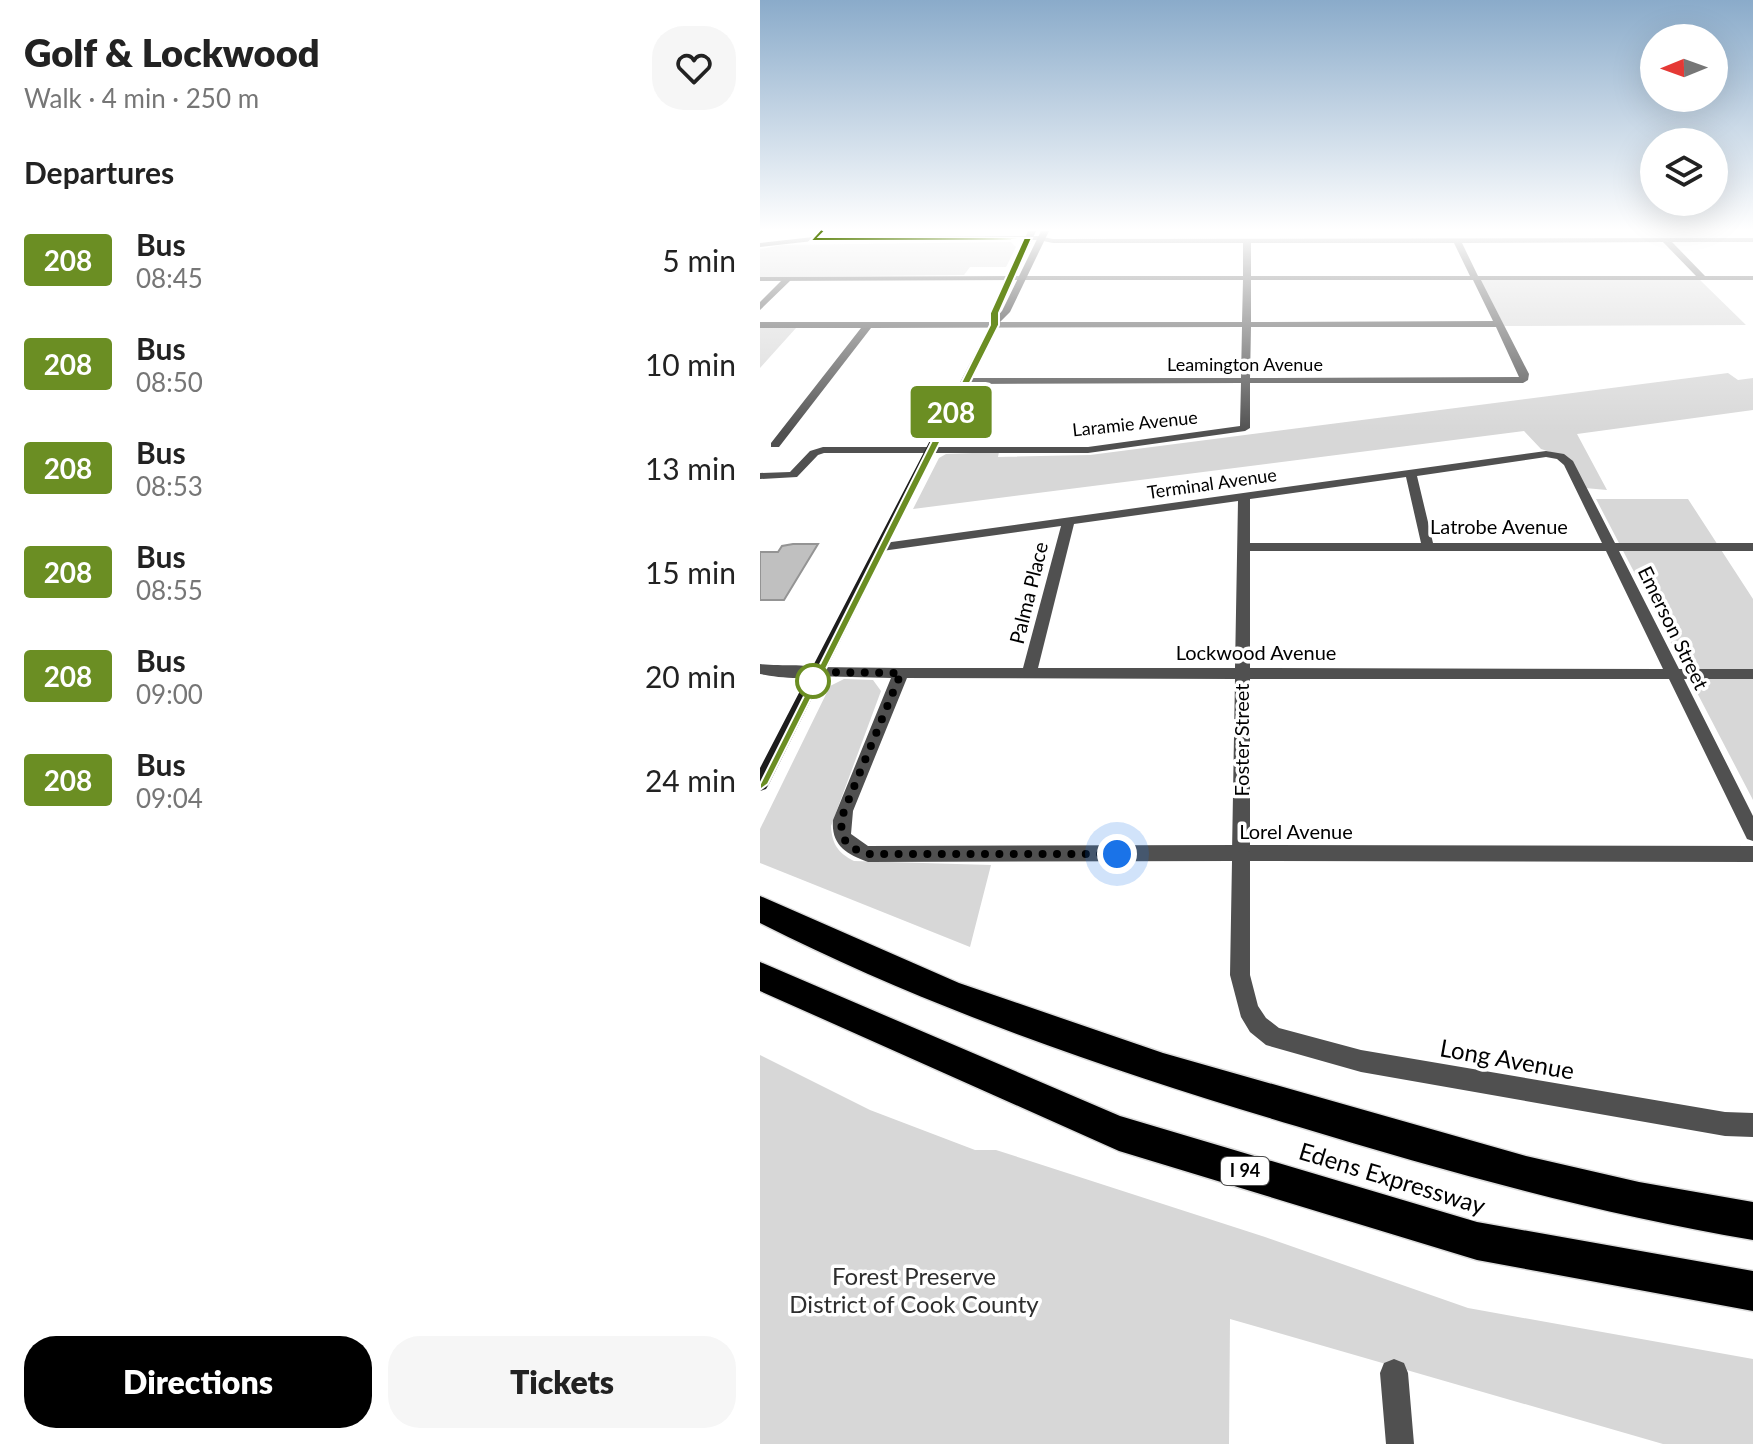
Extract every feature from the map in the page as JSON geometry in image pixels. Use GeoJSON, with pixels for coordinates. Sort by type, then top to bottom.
{"type":"FeatureCollection","features":[{"type":"Feature","properties":{"kind":"highway","name":"Edens Expressway"},"geometry":{"type":"LineString","coordinates":[[761,910],[905,980],[1153,1067],[1496,1168],[1694,1212],[1753,1221]]}},
{"type":"Feature","properties":{"kind":"highway","name":"Edens Expressway"},"geometry":{"type":"LineString","coordinates":[[760,976],[1119,1133],[1477,1241],[1753,1291]]}},
{"type":"Feature","properties":{"kind":"main road"},"geometry":{"type":"LineString","coordinates":[[995,323],[994,313],[1001,298]]}},
{"type":"Feature","properties":{"kind":"main road"},"geometry":{"type":"LineString","coordinates":[[760,784],[995,323],[1006,312],[1013,298]]}},
{"type":"Feature","properties":{"kind":"street"},"geometry":{"type":"LineString","coordinates":[[1246,298],[1246,381]]}},
{"type":"Feature","properties":{"kind":"street"},"geometry":{"type":"LineString","coordinates":[[760,325],[1498,324],[1485,298]]}},
{"type":"Feature","properties":{"kind":"street","name":"Leamington Avenue"},"geometry":{"type":"LineString","coordinates":[[966,381],[1523,380],[1524,374],[1498,324]]}},
{"type":"Feature","properties":{"kind":"street"},"geometry":{"type":"LineString","coordinates":[[775,445],[868,325]]}},
{"type":"Feature","properties":{"kind":"street","name":"Laramie Avenue"},"geometry":{"type":"LineString","coordinates":[[760,476],[793,475],[814,453],[823,450],[1088,450],[1245,428],[1246,381]]}},
{"type":"Feature","properties":{"kind":"street","name":"Terminal Avenue"},"geometry":{"type":"LineString","coordinates":[[882,547],[1546,454]]}},
{"type":"Feature","properties":{"kind":"street","name":"Emerson Street"},"geometry":{"type":"LineString","coordinates":[[1546,454],[1560,456],[1569,463],[1753,834]]}},
{"type":"Feature","properties":{"kind":"street"},"geometry":{"type":"LineString","coordinates":[[1411,475],[1428,547]]}},
{"type":"Feature","properties":{"kind":"street","name":"Foster Street"},"geometry":{"type":"LineString","coordinates":[[1244,498],[1240,975],[1248,1010],[1258,1025]]}},
{"type":"Feature","properties":{"kind":"street","name":"Palma Place"},"geometry":{"type":"LineString","coordinates":[[1029,673],[1068,523]]}},
{"type":"Feature","properties":{"kind":"street","name":"Latrobe Avenue"},"geometry":{"type":"LineString","coordinates":[[1245,547],[1753,547]]}},
{"type":"Feature","properties":{"kind":"street","name":"Lockwood Avenue"},"geometry":{"type":"LineString","coordinates":[[760,669],[774,672],[901,673],[1753,674]]}},
{"type":"Feature","properties":{"kind":"street","name":"Lorel Avenue"},"geometry":{"type":"LineString","coordinates":[[901,673],[840,827],[843,841],[852,850],[868,854],[1753,854]]}},
{"type":"Feature","properties":{"kind":"street","name":"Long Avenue"},"geometry":{"type":"LineString","coordinates":[[1258,1025],[1274,1037],[1296,1046],[1361,1061],[1725,1124],[1753,1125]]}},
{"type":"Feature","properties":{"kind":"street"},"geometry":{"type":"LineString","coordinates":[[1394,1373],[1400,1444]]}},
{"type":"Feature","properties":{"kind":"green space"},"geometry":{"type":"Polygon","coordinates":[[[1490,298],[1719,298],[1746,325],[1504,326],[1490,298]]]}},
{"type":"Feature","properties":{"kind":"green space"},"geometry":{"type":"Polygon","coordinates":[[[760,328],[796,328],[760,368],[760,328]]]}},
{"type":"Feature","properties":{"kind":"green space"},"geometry":{"type":"Polygon","coordinates":[[[1728,373],[1738,380],[1753,378],[1753,410],[1577,434],[1607,490],[1585,488],[1569,458],[1541,449],[1524,431],[913,509],[939,458],[946,454],[999,452],[998,457],[1090,455],[1728,373]]]}},
{"type":"Feature","properties":{"kind":"green space"},"geometry":{"type":"Polygon","coordinates":[[[1596,499],[1688,499],[1753,599],[1753,800],[1596,499]]]}},
{"type":"Feature","properties":{"kind":"green space"},"geometry":{"type":"Polygon","coordinates":[[[844,679],[873,680],[881,691],[831,826],[834,843],[854,861],[991,865],[970,947],[760,863],[760,829],[830,686],[844,679]]]}},
{"type":"Feature","properties":{"kind":"green space","name":"Forest Preserve District of Cook County"},"geometry":{"type":"Polygon","coordinates":[[[760,1055],[870,1110],[975,1150],[996,1150],[1265,1237],[1468,1308],[1753,1359],[1753,1444],[1663,1444],[1230,1319],[1229,1444],[760,1444],[760,1055]]]}},
{"type":"Feature","properties":{"kind":"building"},"geometry":{"type":"Polygon","coordinates":[[[818,544],[784,600],[760,600],[760,552],[778,552],[782,546],[818,544]]]}},
{"type":"Feature","properties":{"kind":"bus line","name":"208"},"geometry":{"type":"LineString","coordinates":[[760,784],[950,415],[996,321],[994,313],[1001,298]]}},
{"type":"Feature","properties":{"kind":"route"},"geometry":{"type":"LineString","coordinates":[[813,681],[817,672],[901,673],[844,811],[840,827],[843,841],[852,850],[868,854],[1117,854]]}}]}
